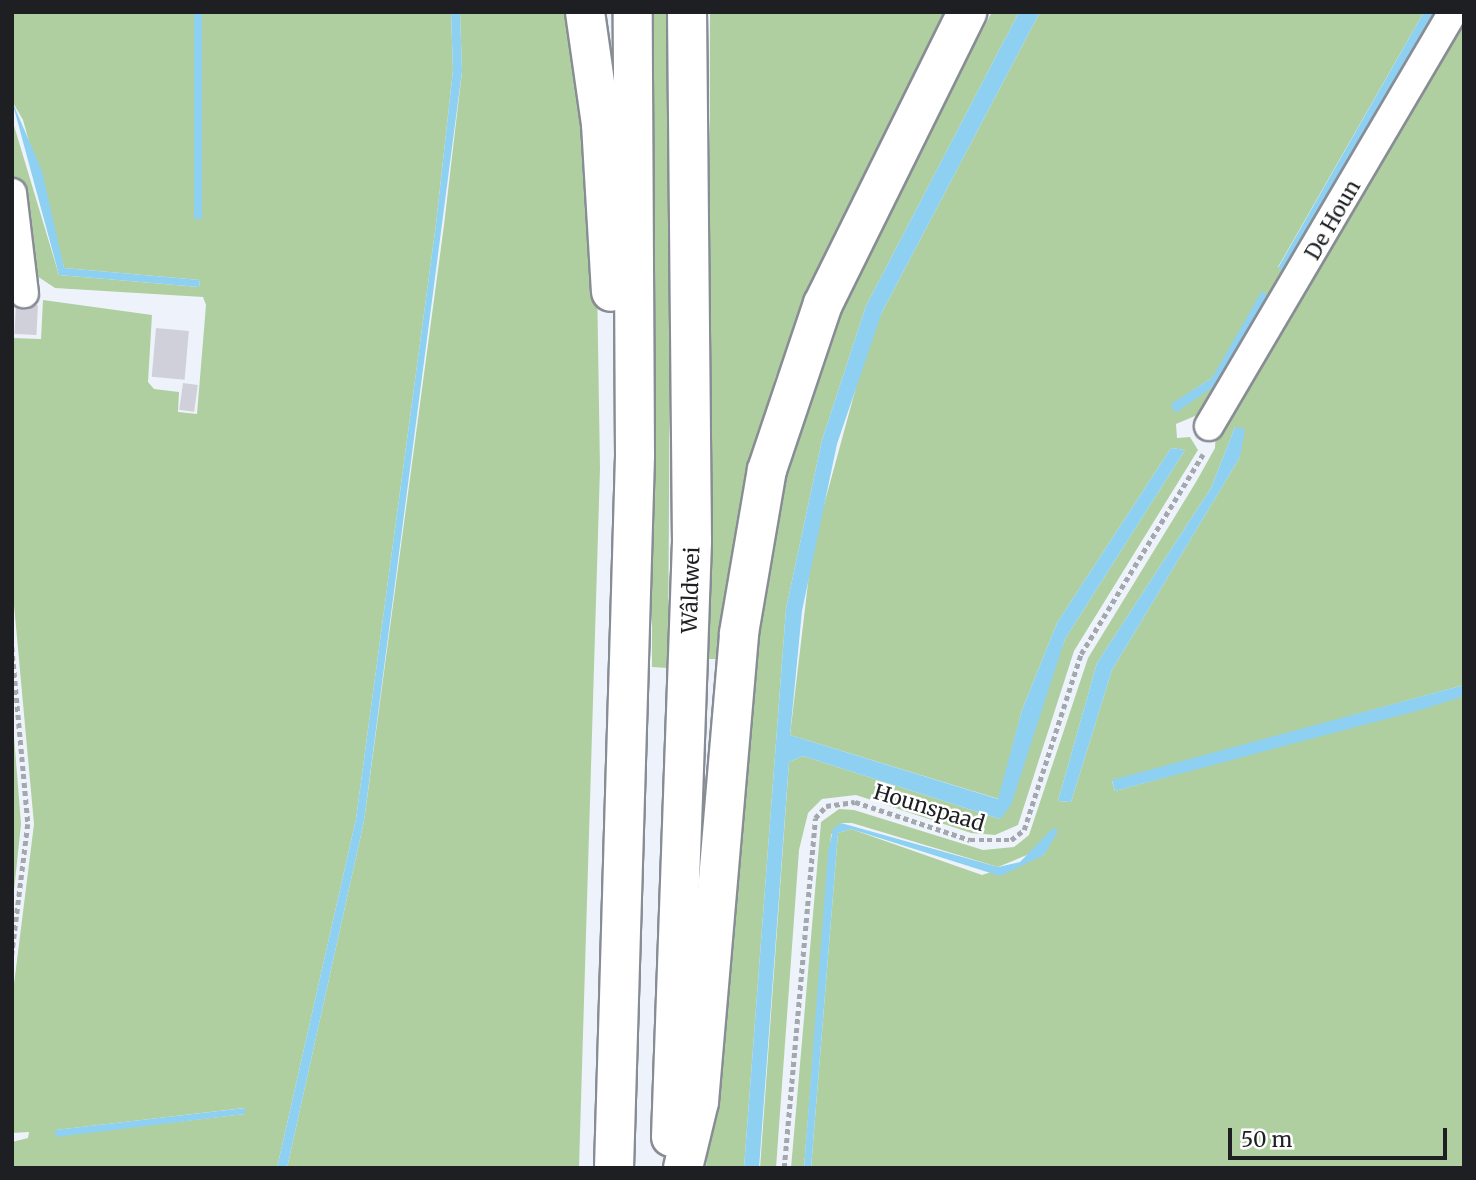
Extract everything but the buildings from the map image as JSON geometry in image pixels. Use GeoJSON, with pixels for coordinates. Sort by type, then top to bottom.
{"type":"FeatureCollection","features":[{"type":"Feature","properties":{"kind":"highway"},"geometry":{"type":"LineString","coordinates":[[585,12],[601,124],[611,318],[635,456]]}},
{"type":"Feature","properties":{"kind":"highway"},"geometry":{"type":"LineString","coordinates":[[614,1168],[635,456],[633,12]]}},
{"type":"Feature","properties":{"kind":"highway","name":"Wâldwei"},"geometry":{"type":"LineString","coordinates":[[669,1168],[692,541],[687,12]]}},
{"type":"Feature","properties":{"kind":"highway"},"geometry":{"type":"LineString","coordinates":[[683,1168],[699,1102],[739,633],[767,470],[823,304],[967,12]]}},
{"type":"Feature","properties":{"kind":"street","name":"De Houn"},"geometry":{"type":"LineString","coordinates":[[1209,426],[1453,12]]}},
{"type":"Feature","properties":{"kind":"street"},"geometry":{"type":"LineString","coordinates":[[12,193],[24,293]]}},
{"type":"Feature","properties":{"kind":"path","name":"Hounspaad"},"geometry":{"type":"LineString","coordinates":[[784,1168],[815,818],[826,806],[855,802],[970,841],[1012,840],[1024,830],[1081,654],[1190,479],[1209,426]]}},
{"type":"Feature","properties":{"kind":"path"},"geometry":{"type":"LineString","coordinates":[[12,647],[28,824],[12,955]]}},
{"type":"Feature","properties":{"kind":"green space"},"geometry":{"type":"Polygon","coordinates":[[[12,12],[194,12],[194,219],[201,219],[202,12],[451,12],[453,70],[436,224],[356,819],[277,1168],[12,1168],[12,1142],[28,1138],[29,1132],[12,1133],[12,1000],[34,824],[12,583],[12,338],[41,339],[43,300],[152,315],[148,382],[154,389],[179,392],[178,412],[197,414],[206,305],[203,297],[55,288],[37,276],[12,169],[12,119],[59,275],[199,287],[200,280],[64,268],[23,120],[12,101],[12,12]],[[244,1108],[56,1130],[56,1136],[245,1114],[244,1108]]]}},
{"type":"Feature","properties":{"kind":"green space"},"geometry":{"type":"Polygon","coordinates":[[[460,12],[574,12],[597,280],[600,468],[579,1168],[287,1168],[364,821],[444,225],[462,71],[460,12]]]}},
{"type":"Feature","properties":{"kind":"green space"},"geometry":{"type":"Polygon","coordinates":[[[652,12],[672,12],[668,668],[652,667],[652,12]]]}},
{"type":"Feature","properties":{"kind":"green space"},"geometry":{"type":"Polygon","coordinates":[[[710,12],[952,12],[852,200],[775,378],[753,468],[726,659],[709,659],[710,12]]]}},
{"type":"Feature","properties":{"kind":"green space"},"geometry":{"type":"Polygon","coordinates":[[[992,12],[1019,12],[866,306],[822,440],[786,609],[744,1168],[706,1168],[743,719],[765,555],[799,414],[858,267],[992,12]]]}},
{"type":"Feature","properties":{"kind":"green space"},"geometry":{"type":"Polygon","coordinates":[[[1040,12],[1424,12],[1278,267],[1284,271],[1435,12],[1446,12],[1207,411],[1176,424],[1177,438],[1190,437],[1198,450],[1074,651],[1018,825],[995,835],[971,833],[856,795],[822,799],[808,813],[799,850],[776,1168],[760,1168],[789,762],[803,756],[1000,819],[1065,639],[1185,450],[1171,448],[1057,623],[1022,710],[999,799],[790,735],[812,549],[864,358],[882,312],[1040,12]],[[1269,295],[1212,378],[1172,404],[1175,412],[1234,358],[1269,295]]]}},
{"type":"Feature","properties":{"kind":"green space"},"geometry":{"type":"Polygon","coordinates":[[[1464,12],[1464,685],[1112,781],[1115,791],[1464,696],[1464,1168],[811,1168],[838,833],[851,829],[982,875],[1044,855],[1053,829],[1039,850],[998,867],[852,823],[841,823],[831,835],[804,1168],[791,1168],[821,822],[839,809],[854,810],[983,850],[1014,847],[1029,835],[1088,658],[1215,448],[1216,427],[1464,12]],[[1235,427],[1211,488],[1097,663],[1058,801],[1071,802],[1112,670],[1240,457],[1235,427]]]}},
{"type":"Feature","properties":{"kind":"green space"},"geometry":{"type":"Polygon","coordinates":[[[12,711],[21,824],[12,910],[12,711]]]}},
{"type":"Feature","properties":{"kind":"water"},"geometry":{"type":"Polygon","coordinates":[[[194,12],[202,12],[202,219],[194,219],[194,12]]]}},
{"type":"Feature","properties":{"kind":"water"},"geometry":{"type":"Polygon","coordinates":[[[451,12],[460,12],[462,71],[364,821],[287,1168],[277,1168],[356,819],[436,224],[453,70],[451,12]]]}},
{"type":"Feature","properties":{"kind":"water"},"geometry":{"type":"Polygon","coordinates":[[[1019,12],[1040,12],[882,312],[837,444],[802,611],[790,735],[998,799],[1022,710],[1057,623],[1171,448],[1185,450],[1065,639],[1011,805],[1000,819],[803,756],[789,762],[759,1168],[744,1168],[786,609],[822,440],[866,306],[1019,12]]]}},
{"type":"Feature","properties":{"kind":"water"},"geometry":{"type":"Polygon","coordinates":[[[1424,12],[1435,12],[1284,272],[1278,268],[1424,12]]]}},
{"type":"Feature","properties":{"kind":"water"},"geometry":{"type":"Polygon","coordinates":[[[12,101],[42,171],[64,268],[200,280],[199,287],[59,275],[12,101]]]}},
{"type":"Feature","properties":{"kind":"water"},"geometry":{"type":"Polygon","coordinates":[[[1262,291],[1269,296],[1219,383],[1175,413],[1171,404],[1212,378],[1262,291]]]}},
{"type":"Feature","properties":{"kind":"water"},"geometry":{"type":"Polygon","coordinates":[[[1235,427],[1245,429],[1240,457],[1112,670],[1071,802],[1058,801],[1097,663],[1211,488],[1235,427]]]}},
{"type":"Feature","properties":{"kind":"water"},"geometry":{"type":"Polygon","coordinates":[[[1464,685],[1464,696],[1424,709],[1115,791],[1112,780],[1464,685]]]}},
{"type":"Feature","properties":{"kind":"water"},"geometry":{"type":"Polygon","coordinates":[[[841,823],[998,867],[1020,862],[1053,828],[1058,831],[1044,855],[1000,876],[851,829],[838,833],[811,1168],[804,1168],[828,853],[833,829],[841,823]]]}},
{"type":"Feature","properties":{"kind":"water"},"geometry":{"type":"Polygon","coordinates":[[[245,1108],[245,1114],[56,1137],[55,1130],[245,1108]]]}}]}
